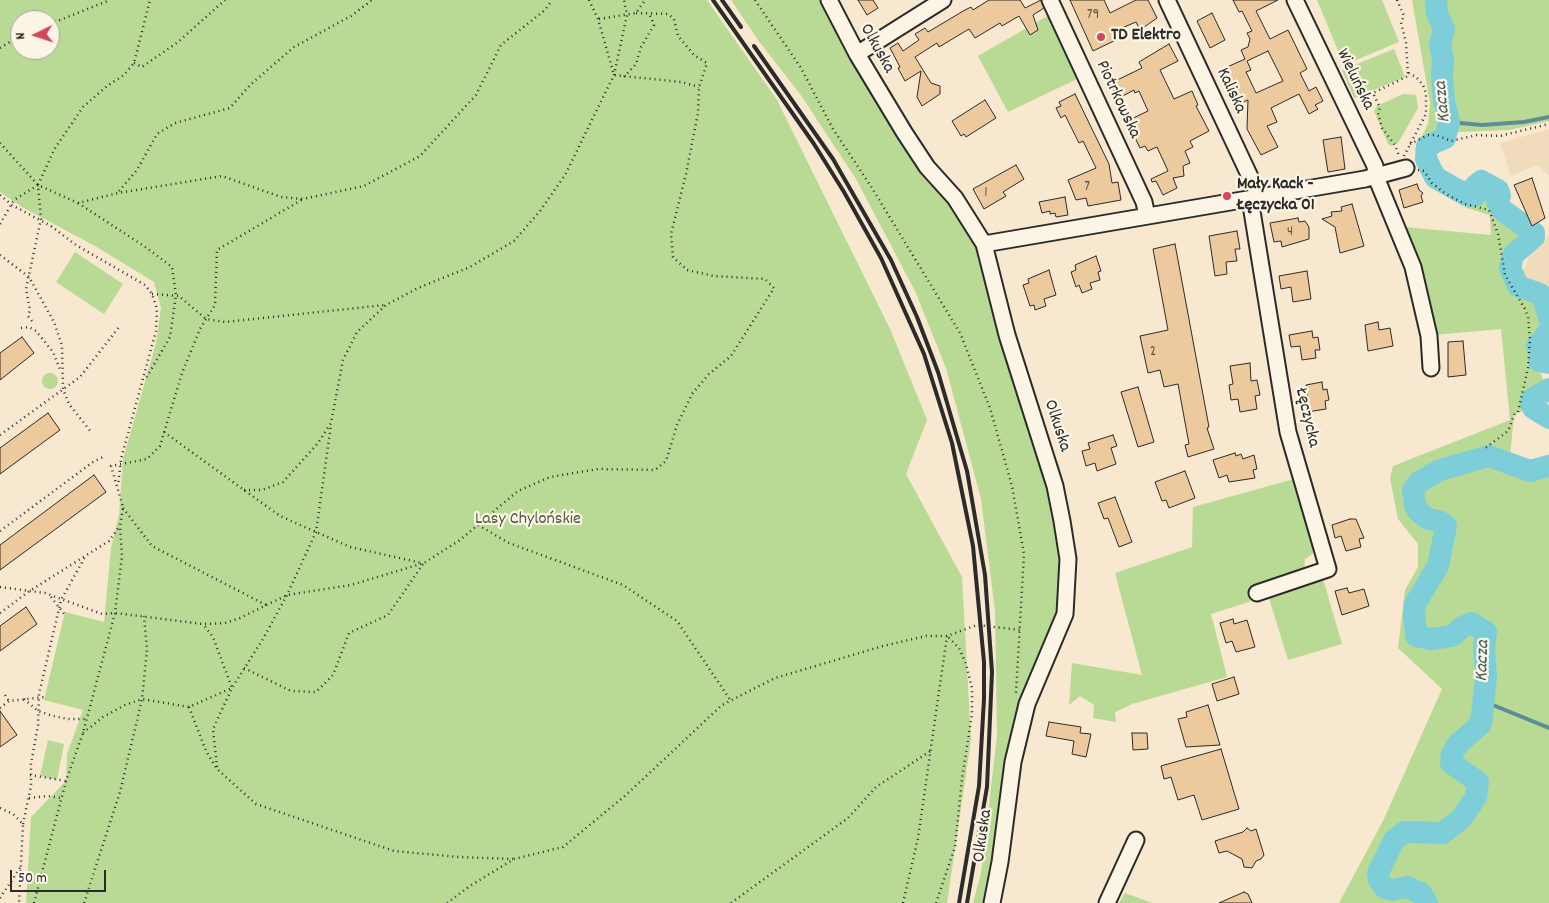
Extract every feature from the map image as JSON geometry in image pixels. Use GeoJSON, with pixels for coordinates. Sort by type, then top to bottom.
{"type":"FeatureCollection","features":[{"type":"Feature","properties":{"kind":"street","name":"Olkuska"},"geometry":{"type":"LineString","coordinates":[[829,0],[857,54],[927,167],[955,198],[984,244],[1008,335],[1055,486],[1068,559],[1065,614],[1027,704],[1013,762],[1000,862],[992,903]]}},
{"type":"Feature","properties":{"kind":"street"},"geometry":{"type":"LineString","coordinates":[[857,54],[943,0]]}},
{"type":"Feature","properties":{"kind":"street","name":"Piotrkowska"},"geometry":{"type":"LineString","coordinates":[[1050,0],[1144,202],[1147,216]]}},
{"type":"Feature","properties":{"kind":"street","name":"Kaliska"},"geometry":{"type":"LineString","coordinates":[[1166,0],[1255,198]]}},
{"type":"Feature","properties":{"kind":"street","name":"Wieluńska"},"geometry":{"type":"LineString","coordinates":[[1295,0],[1375,166],[1376,177]]}},
{"type":"Feature","properties":{"kind":"street"},"geometry":{"type":"LineString","coordinates":[[984,244],[1376,177],[1404,165]]}},
{"type":"Feature","properties":{"kind":"street"},"geometry":{"type":"LineString","coordinates":[[1376,177],[1413,267],[1428,336],[1431,368]]}},
{"type":"Feature","properties":{"kind":"street","name":"Łęczycka"},"geometry":{"type":"LineString","coordinates":[[1255,198],[1288,432],[1328,570],[1258,593]]}},
{"type":"Feature","properties":{"kind":"street"},"geometry":{"type":"LineString","coordinates":[[1107,903],[1136,840]]}},
{"type":"Feature","properties":{"kind":"path"},"geometry":{"type":"LineString","coordinates":[[60,20],[110,0]]}},
{"type":"Feature","properties":{"kind":"path"},"geometry":{"type":"LineString","coordinates":[[32,321],[28,316],[30,310],[26,289],[41,219],[38,185],[54,148],[82,108],[107,86],[124,75],[134,64],[150,0]]}},
{"type":"Feature","properties":{"kind":"path"},"geometry":{"type":"LineString","coordinates":[[134,64],[142,67],[171,48],[225,0]]}},
{"type":"Feature","properties":{"kind":"path"},"geometry":{"type":"LineString","coordinates":[[118,192],[137,170],[157,134],[175,123],[230,108],[250,85],[294,46],[351,16],[372,0]]}},
{"type":"Feature","properties":{"kind":"path"},"geometry":{"type":"LineString","coordinates":[[78,203],[118,192],[222,176],[281,197],[302,199],[364,186],[420,156],[476,95],[502,45],[545,10],[552,0]]}},
{"type":"Feature","properties":{"kind":"path"},"geometry":{"type":"LineString","coordinates":[[589,0],[598,19],[614,75]]}},
{"type":"Feature","properties":{"kind":"path"},"geometry":{"type":"LineString","coordinates":[[217,769],[213,729],[232,688],[287,595],[316,532],[331,422],[343,360],[358,332],[386,306],[418,288],[470,267],[514,241],[540,211],[565,175],[614,75],[627,15],[624,0]]}},
{"type":"Feature","properties":{"kind":"path"},"geometry":{"type":"LineString","coordinates":[[636,13],[645,0]]}},
{"type":"Feature","properties":{"kind":"path"},"geometry":{"type":"LineString","coordinates":[[756,0],[801,68],[832,128],[872,188],[960,333],[990,408],[1012,486],[1024,554],[1016,696]]}},
{"type":"Feature","properties":{"kind":"path"},"geometry":{"type":"LineString","coordinates":[[1395,145],[1382,128],[1378,113],[1380,108],[1373,93],[1407,77],[1409,73],[1406,43],[1401,22],[1404,16],[1397,0]]}},
{"type":"Feature","properties":{"kind":"path"},"geometry":{"type":"LineString","coordinates":[[0,587],[50,596],[102,614],[115,613],[203,624],[225,623],[240,618],[287,595],[350,585],[424,563],[460,540],[518,491],[550,477],[598,469],[656,470],[666,461],[676,425],[692,394],[709,374],[731,356],[774,288],[765,279],[714,276],[686,270],[673,257],[671,234],[686,174],[698,112],[699,87],[706,63],[694,55],[678,36],[674,19],[668,14],[636,13],[598,19]]}},
{"type":"Feature","properties":{"kind":"path"},"geometry":{"type":"LineString","coordinates":[[624,77],[636,64],[641,47],[654,25],[649,13]]}},
{"type":"Feature","properties":{"kind":"path"},"geometry":{"type":"LineString","coordinates":[[1409,73],[1416,77],[1423,85],[1427,102],[1426,114],[1410,144],[1404,165],[1424,171],[1438,188],[1465,204],[1489,210],[1498,234],[1505,275],[1528,317],[1530,339],[1528,368],[1518,412],[1515,413],[1508,431],[1484,449]]}},
{"type":"Feature","properties":{"kind":"path"},"geometry":{"type":"LineString","coordinates":[[614,75],[681,82],[699,87]]}},
{"type":"Feature","properties":{"kind":"path"},"geometry":{"type":"LineString","coordinates":[[1410,144],[1428,134],[1452,141],[1476,135],[1515,133],[1549,124]]}},
{"type":"Feature","properties":{"kind":"path"},"geometry":{"type":"LineString","coordinates":[[0,143],[38,185],[78,203],[144,246],[172,267],[176,295],[170,337],[143,384]]}},
{"type":"Feature","properties":{"kind":"path"},"geometry":{"type":"LineString","coordinates":[[0,224],[14,200],[38,185]]}},
{"type":"Feature","properties":{"kind":"path"},"geometry":{"type":"LineString","coordinates":[[0,194],[12,205],[41,219],[76,245],[145,285],[152,294],[157,309],[156,331],[121,462],[118,488]]}},
{"type":"Feature","properties":{"kind":"path"},"geometry":{"type":"LineString","coordinates":[[266,604],[152,546],[123,507],[111,466],[121,462],[147,459],[160,446],[182,373],[206,319],[215,305],[217,250],[302,199]]}},
{"type":"Feature","properties":{"kind":"path"},"geometry":{"type":"LineString","coordinates":[[0,255],[29,278],[60,336],[63,389],[69,404],[91,432]]}},
{"type":"Feature","properties":{"kind":"path"},"geometry":{"type":"LineString","coordinates":[[152,294],[176,295],[194,306],[206,319],[225,322],[386,306]]}},
{"type":"Feature","properties":{"kind":"path"},"geometry":{"type":"LineString","coordinates":[[21,328],[29,327],[36,331],[53,352],[62,374]]}},
{"type":"Feature","properties":{"kind":"path"},"geometry":{"type":"LineString","coordinates":[[0,435],[80,378],[119,327]]}},
{"type":"Feature","properties":{"kind":"path"},"geometry":{"type":"LineString","coordinates":[[244,490],[262,490],[283,482],[318,443],[331,422]]}},
{"type":"Feature","properties":{"kind":"path"},"geometry":{"type":"LineString","coordinates":[[164,432],[280,516],[350,547],[424,563]]}},
{"type":"Feature","properties":{"kind":"path"},"geometry":{"type":"LineString","coordinates":[[0,531],[93,462],[105,456]]}},
{"type":"Feature","properties":{"kind":"path"},"geometry":{"type":"LineString","coordinates":[[34,903],[61,798],[83,734],[115,613],[122,556],[120,526],[123,507]]}},
{"type":"Feature","properties":{"kind":"path"},"geometry":{"type":"LineString","coordinates":[[478,525],[509,543],[623,585],[677,621],[731,702]]}},
{"type":"Feature","properties":{"kind":"path"},"geometry":{"type":"LineString","coordinates":[[0,613],[28,592],[109,541],[120,526]]}},
{"type":"Feature","properties":{"kind":"path"},"geometry":{"type":"LineString","coordinates":[[19,903],[23,824],[29,798],[30,775],[38,725],[39,700],[61,600],[85,557]]}},
{"type":"Feature","properties":{"kind":"path"},"geometry":{"type":"LineString","coordinates":[[244,668],[291,691],[316,692],[334,675],[349,633],[388,614],[424,563]]}},
{"type":"Feature","properties":{"kind":"path"},"geometry":{"type":"LineString","coordinates":[[50,596],[65,615]]}},
{"type":"Feature","properties":{"kind":"path"},"geometry":{"type":"LineString","coordinates":[[84,903],[120,792],[142,699],[148,650],[144,616]]}},
{"type":"Feature","properties":{"kind":"path"},"geometry":{"type":"LineString","coordinates":[[203,624],[213,637],[232,688]]}},
{"type":"Feature","properties":{"kind":"path"},"geometry":{"type":"LineString","coordinates":[[447,903],[470,886],[514,860],[563,847],[626,795],[722,705],[784,676],[892,644],[926,636],[947,636],[977,625],[1021,630]]}},
{"type":"Feature","properties":{"kind":"path"},"geometry":{"type":"LineString","coordinates":[[903,903],[918,838],[947,636]]}},
{"type":"Feature","properties":{"kind":"path"},"geometry":{"type":"LineString","coordinates":[[936,903],[955,847],[962,779],[972,714],[972,688],[966,664],[959,648],[947,636]]}},
{"type":"Feature","properties":{"kind":"path"},"geometry":{"type":"LineString","coordinates":[[83,734],[103,717],[124,705],[142,699],[189,707],[232,688]]}},
{"type":"Feature","properties":{"kind":"path"},"geometry":{"type":"LineString","coordinates":[[5,695],[9,701]]}},
{"type":"Feature","properties":{"kind":"path"},"geometry":{"type":"LineString","coordinates":[[0,708],[9,701],[45,698]]}},
{"type":"Feature","properties":{"kind":"path"},"geometry":{"type":"LineString","coordinates":[[24,699],[38,711],[68,719],[87,719]]}},
{"type":"Feature","properties":{"kind":"path"},"geometry":{"type":"LineString","coordinates":[[189,707],[206,751],[217,769],[256,804],[394,851],[514,860]]}},
{"type":"Feature","properties":{"kind":"path"},"geometry":{"type":"LineString","coordinates":[[731,903],[848,818],[876,787],[932,750]]}},
{"type":"Feature","properties":{"kind":"path"},"geometry":{"type":"LineString","coordinates":[[30,775],[66,782]]}},
{"type":"Feature","properties":{"kind":"path"},"geometry":{"type":"LineString","coordinates":[[29,798],[48,796],[61,798]]}},
{"type":"Feature","properties":{"kind":"path"},"geometry":{"type":"LineString","coordinates":[[0,808],[13,814],[23,824]]}},
{"type":"Feature","properties":{"kind":"path"},"geometry":{"type":"LineString","coordinates":[[0,898],[20,866]]}},
{"type":"Feature","properties":{"kind":"shaded area"},"geometry":{"type":"Polygon","coordinates":[[[1549,129],[1549,176],[1537,165],[1511,176],[1500,143],[1549,129]]]}},
{"type":"Feature","properties":{"kind":"shaded area"},"geometry":{"type":"Polygon","coordinates":[[[1549,236],[1549,289],[1521,276],[1531,253],[1541,241],[1549,236]]]}},
{"type":"Feature","properties":{"kind":"green space","name":"Lasy Chylońskie"},"geometry":{"type":"Polygon","coordinates":[[[0,0],[707,0],[777,100],[891,331],[927,420],[906,474],[962,577],[971,740],[947,903],[26,903],[31,817],[66,781],[67,754],[83,710],[44,700],[65,612],[104,622],[111,548],[119,515],[123,459],[156,343],[161,308],[154,282],[95,246],[22,207],[0,192],[0,0]]]}},
{"type":"Feature","properties":{"kind":"green space"},"geometry":{"type":"Polygon","coordinates":[[[731,0],[823,0],[861,76],[905,142],[948,199],[981,254],[1063,541],[1058,612],[1024,693],[989,903],[973,903],[981,873],[997,736],[995,611],[981,499],[946,368],[915,291],[856,179],[800,94],[758,40],[731,0]]]}},
{"type":"Feature","properties":{"kind":"green space"},"geometry":{"type":"Polygon","coordinates":[[[1317,0],[1382,0],[1399,42],[1344,65],[1317,0]]]}},
{"type":"Feature","properties":{"kind":"green space"},"geometry":{"type":"Polygon","coordinates":[[[1412,0],[1549,0],[1549,121],[1509,130],[1456,132],[1450,140],[1439,145],[1436,151],[1436,162],[1438,172],[1450,175],[1461,181],[1471,179],[1475,174],[1489,177],[1502,188],[1507,204],[1538,233],[1537,239],[1525,246],[1512,260],[1512,279],[1520,291],[1538,298],[1544,330],[1536,335],[1535,357],[1545,385],[1532,393],[1528,409],[1514,414],[1509,468],[1538,475],[1549,472],[1549,903],[1339,903],[1383,821],[1442,689],[1398,648],[1405,590],[1418,567],[1418,544],[1398,519],[1390,478],[1393,466],[1510,420],[1501,329],[1433,335],[1425,283],[1416,252],[1404,227],[1491,235],[1490,215],[1467,208],[1429,187],[1421,172],[1415,150],[1428,124],[1430,103],[1412,0]]]}},
{"type":"Feature","properties":{"kind":"green space"},"geometry":{"type":"Polygon","coordinates":[[[1049,15],[1079,78],[1008,112],[978,56],[1049,15]]]}},
{"type":"Feature","properties":{"kind":"green space"},"geometry":{"type":"Polygon","coordinates":[[[1394,49],[1405,77],[1354,98],[1342,70],[1394,49]]]}},
{"type":"Feature","properties":{"kind":"green space"},"geometry":{"type":"Polygon","coordinates":[[[1403,94],[1416,95],[1418,108],[1398,143],[1391,146],[1388,144],[1374,111],[1377,106],[1403,94]]]}},
{"type":"Feature","properties":{"kind":"green space"},"geometry":{"type":"Polygon","coordinates":[[[75,252],[123,284],[104,314],[56,282],[75,252]]]}},
{"type":"Feature","properties":{"kind":"green space"},"geometry":{"type":"Polygon","coordinates":[[[47,373],[53,373],[58,378],[56,387],[47,389],[42,384],[42,378],[47,373]]]}},
{"type":"Feature","properties":{"kind":"green space"},"geometry":{"type":"Polygon","coordinates":[[[1294,479],[1315,552],[1305,559],[1304,572],[1255,600],[1211,614],[1227,677],[1132,704],[1115,712],[1116,722],[1093,718],[1094,705],[1080,696],[1069,705],[1072,663],[1142,675],[1115,573],[1192,547],[1193,507],[1294,479]]]}},
{"type":"Feature","properties":{"kind":"green space"},"geometry":{"type":"Polygon","coordinates":[[[1323,579],[1342,644],[1288,660],[1268,595],[1323,579]]]}},
{"type":"Feature","properties":{"kind":"green space"},"geometry":{"type":"Polygon","coordinates":[[[48,740],[64,744],[57,780],[40,776],[48,740]]]}},
{"type":"Feature","properties":{"kind":"green space"},"geometry":{"type":"Polygon","coordinates":[[[1021,749],[1008,864],[1001,903],[996,903],[1021,749]]]}},
{"type":"Feature","properties":{"kind":"green space"},"geometry":{"type":"Polygon","coordinates":[[[1125,893],[1152,903],[1119,903],[1125,893]]]}},
{"type":"Feature","properties":{"kind":"building"},"geometry":{"type":"Polygon","coordinates":[[[858,0],[873,0],[878,8],[867,15],[858,0]]]}},
{"type":"Feature","properties":{"kind":"building"},"geometry":{"type":"Polygon","coordinates":[[[989,0],[1020,0],[1025,8],[1041,0],[1044,8],[1033,15],[1038,30],[1030,35],[1019,16],[1002,26],[1000,23],[975,38],[969,29],[939,47],[937,43],[915,57],[931,83],[940,86],[940,94],[922,106],[917,97],[921,71],[905,81],[890,48],[898,43],[903,51],[919,40],[915,34],[925,28],[928,32],[965,10],[971,7],[973,10],[989,0]]]}},
{"type":"Feature","properties":{"kind":"building"},"geometry":{"type":"Polygon","coordinates":[[[1070,0],[1104,0],[1110,13],[1136,0],[1148,0],[1157,18],[1140,30],[1136,22],[1115,31],[1118,39],[1093,51],[1070,0]]]}},
{"type":"Feature","properties":{"kind":"building"},"geometry":{"type":"Polygon","coordinates":[[[1233,0],[1278,0],[1256,11],[1270,39],[1288,30],[1307,69],[1300,73],[1309,91],[1316,87],[1323,101],[1315,105],[1318,109],[1309,114],[1299,94],[1271,108],[1277,122],[1267,126],[1278,147],[1261,155],[1247,129],[1248,100],[1237,105],[1222,73],[1226,71],[1225,68],[1245,59],[1241,50],[1248,47],[1250,39],[1247,33],[1252,31],[1242,11],[1239,12],[1233,0]],[[1268,51],[1247,61],[1251,70],[1246,72],[1256,93],[1283,81],[1268,51]]]}},
{"type":"Feature","properties":{"kind":"building"},"geometry":{"type":"Polygon","coordinates":[[[1212,13],[1225,40],[1210,48],[1197,21],[1212,13]]]}},
{"type":"Feature","properties":{"kind":"building"},"geometry":{"type":"Polygon","coordinates":[[[1169,44],[1178,61],[1160,70],[1174,99],[1192,91],[1198,105],[1196,106],[1209,131],[1190,141],[1193,147],[1185,151],[1190,163],[1183,166],[1184,176],[1173,178],[1177,188],[1163,195],[1156,181],[1152,182],[1151,179],[1168,171],[1157,147],[1148,151],[1145,146],[1140,148],[1127,121],[1148,111],[1139,91],[1135,93],[1134,90],[1119,98],[1109,84],[1142,68],[1139,62],[1169,44]]]}},
{"type":"Feature","properties":{"kind":"building"},"geometry":{"type":"Polygon","coordinates":[[[1075,94],[1109,164],[1112,183],[1118,182],[1121,200],[1088,206],[1086,198],[1076,200],[1068,180],[1096,168],[1083,141],[1079,143],[1065,115],[1061,118],[1056,108],[1061,106],[1059,102],[1075,94]]]}},
{"type":"Feature","properties":{"kind":"building"},"geometry":{"type":"Polygon","coordinates":[[[985,100],[996,118],[966,137],[964,134],[961,136],[952,121],[985,100]]]}},
{"type":"Feature","properties":{"kind":"building"},"geometry":{"type":"Polygon","coordinates":[[[1341,137],[1345,169],[1328,172],[1323,140],[1341,137]]]}},
{"type":"Feature","properties":{"kind":"building"},"geometry":{"type":"Polygon","coordinates":[[[1016,165],[1024,179],[1003,192],[1006,196],[984,209],[973,189],[1016,165]]]}},
{"type":"Feature","properties":{"kind":"building"},"geometry":{"type":"Polygon","coordinates":[[[1532,178],[1545,218],[1532,226],[1514,185],[1532,178]]]}},
{"type":"Feature","properties":{"kind":"building"},"geometry":{"type":"Polygon","coordinates":[[[1417,184],[1419,190],[1423,193],[1421,196],[1423,202],[1404,208],[1399,190],[1417,184]]]}},
{"type":"Feature","properties":{"kind":"building"},"geometry":{"type":"Polygon","coordinates":[[[1065,197],[1068,215],[1056,217],[1055,213],[1050,214],[1050,211],[1042,213],[1039,202],[1065,197]]]}},
{"type":"Feature","properties":{"kind":"building"},"geometry":{"type":"Polygon","coordinates":[[[1352,204],[1364,246],[1340,253],[1335,227],[1322,219],[1332,216],[1331,212],[1342,211],[1341,207],[1352,204]]]}},
{"type":"Feature","properties":{"kind":"building"},"geometry":{"type":"Polygon","coordinates":[[[1298,218],[1299,222],[1305,221],[1309,227],[1309,239],[1282,247],[1281,241],[1274,242],[1270,223],[1298,218]]]}},
{"type":"Feature","properties":{"kind":"building"},"geometry":{"type":"Polygon","coordinates":[[[1237,231],[1240,249],[1235,249],[1237,261],[1226,262],[1227,274],[1215,276],[1209,236],[1237,231]]]}},
{"type":"Feature","properties":{"kind":"building"},"geometry":{"type":"Polygon","coordinates":[[[1175,244],[1209,427],[1207,428],[1214,449],[1188,457],[1185,445],[1189,444],[1178,384],[1164,387],[1160,370],[1148,373],[1140,336],[1168,330],[1153,249],[1175,244]]]}},
{"type":"Feature","properties":{"kind":"building"},"geometry":{"type":"Polygon","coordinates":[[[1096,256],[1101,271],[1098,272],[1100,280],[1090,283],[1092,289],[1082,293],[1079,285],[1076,287],[1071,272],[1076,270],[1075,265],[1096,256]]]}},
{"type":"Feature","properties":{"kind":"building"},"geometry":{"type":"Polygon","coordinates":[[[1049,270],[1056,295],[1044,299],[1046,306],[1035,310],[1034,305],[1030,306],[1023,285],[1029,283],[1028,279],[1049,270]]]}},
{"type":"Feature","properties":{"kind":"building"},"geometry":{"type":"Polygon","coordinates":[[[1307,271],[1311,299],[1293,302],[1291,287],[1281,289],[1279,276],[1307,271]]]}},
{"type":"Feature","properties":{"kind":"building"},"geometry":{"type":"Polygon","coordinates":[[[1378,322],[1379,330],[1390,328],[1393,346],[1368,351],[1365,325],[1378,322]]]}},
{"type":"Feature","properties":{"kind":"building"},"geometry":{"type":"Polygon","coordinates":[[[1312,331],[1313,338],[1318,337],[1320,350],[1315,350],[1316,358],[1302,360],[1300,346],[1291,347],[1289,335],[1312,331]]]}},
{"type":"Feature","properties":{"kind":"building"},"geometry":{"type":"Polygon","coordinates":[[[22,337],[34,353],[0,380],[0,353],[22,337]]]}},
{"type":"Feature","properties":{"kind":"building"},"geometry":{"type":"Polygon","coordinates":[[[1463,341],[1466,375],[1448,377],[1448,342],[1463,341]]]}},
{"type":"Feature","properties":{"kind":"building"},"geometry":{"type":"Polygon","coordinates":[[[1250,363],[1251,381],[1257,380],[1260,395],[1255,396],[1257,409],[1240,412],[1238,399],[1231,400],[1229,385],[1233,384],[1230,366],[1250,363]]]}},
{"type":"Feature","properties":{"kind":"building"},"geometry":{"type":"Polygon","coordinates":[[[1322,382],[1323,390],[1327,389],[1329,400],[1325,401],[1326,409],[1301,413],[1299,400],[1308,399],[1306,385],[1322,382]]]}},
{"type":"Feature","properties":{"kind":"building"},"geometry":{"type":"Polygon","coordinates":[[[1138,387],[1154,442],[1138,447],[1121,392],[1138,387]]]}},
{"type":"Feature","properties":{"kind":"building"},"geometry":{"type":"Polygon","coordinates":[[[48,413],[60,430],[0,474],[0,448],[48,413]]]}},
{"type":"Feature","properties":{"kind":"building"},"geometry":{"type":"Polygon","coordinates":[[[1113,435],[1117,446],[1111,448],[1116,464],[1097,471],[1095,463],[1086,466],[1082,451],[1090,449],[1088,443],[1113,435]]]}},
{"type":"Feature","properties":{"kind":"building"},"geometry":{"type":"Polygon","coordinates":[[[1235,453],[1236,456],[1241,454],[1243,459],[1254,455],[1257,469],[1253,470],[1255,478],[1229,482],[1227,475],[1219,478],[1213,460],[1235,453]]]}},
{"type":"Feature","properties":{"kind":"building"},"geometry":{"type":"Polygon","coordinates":[[[1185,471],[1195,498],[1169,508],[1166,500],[1162,501],[1155,482],[1185,471]]]}},
{"type":"Feature","properties":{"kind":"building"},"geometry":{"type":"Polygon","coordinates":[[[94,475],[106,492],[0,570],[0,545],[94,475]]]}},
{"type":"Feature","properties":{"kind":"building"},"geometry":{"type":"Polygon","coordinates":[[[1115,497],[1132,542],[1119,547],[1108,518],[1104,519],[1098,503],[1115,497]]]}},
{"type":"Feature","properties":{"kind":"building"},"geometry":{"type":"Polygon","coordinates":[[[1356,519],[1364,538],[1359,539],[1361,547],[1346,551],[1341,536],[1335,538],[1332,525],[1356,519]]]}},
{"type":"Feature","properties":{"kind":"building"},"geometry":{"type":"Polygon","coordinates":[[[1347,588],[1349,593],[1364,589],[1369,606],[1342,615],[1335,591],[1347,588]]]}},
{"type":"Feature","properties":{"kind":"building"},"geometry":{"type":"Polygon","coordinates":[[[26,607],[37,624],[0,651],[0,626],[26,607]]]}},
{"type":"Feature","properties":{"kind":"building"},"geometry":{"type":"Polygon","coordinates":[[[1233,619],[1234,624],[1247,620],[1255,647],[1236,652],[1232,641],[1226,643],[1220,623],[1233,619]]]}},
{"type":"Feature","properties":{"kind":"building"},"geometry":{"type":"Polygon","coordinates":[[[1234,677],[1239,694],[1217,701],[1212,684],[1234,677]]]}},
{"type":"Feature","properties":{"kind":"building"},"geometry":{"type":"Polygon","coordinates":[[[1208,705],[1220,745],[1186,747],[1178,719],[1187,717],[1186,712],[1208,705]]]}},
{"type":"Feature","properties":{"kind":"building"},"geometry":{"type":"Polygon","coordinates":[[[0,711],[17,735],[0,747],[0,711]]]}},
{"type":"Feature","properties":{"kind":"building"},"geometry":{"type":"Polygon","coordinates":[[[1049,722],[1081,727],[1080,733],[1091,734],[1086,757],[1072,754],[1074,741],[1046,736],[1049,722]]]}},
{"type":"Feature","properties":{"kind":"building"},"geometry":{"type":"Polygon","coordinates":[[[1132,733],[1147,733],[1148,749],[1133,750],[1132,733]]]}},
{"type":"Feature","properties":{"kind":"building"},"geometry":{"type":"Polygon","coordinates":[[[1221,749],[1239,809],[1202,820],[1194,795],[1178,800],[1171,777],[1164,779],[1161,766],[1221,749]]]}},
{"type":"Feature","properties":{"kind":"building"},"geometry":{"type":"Polygon","coordinates":[[[1247,828],[1251,831],[1256,829],[1264,855],[1256,861],[1252,868],[1244,867],[1242,859],[1227,851],[1219,853],[1215,841],[1243,832],[1247,828]]]}},
{"type":"Feature","properties":{"kind":"building"},"geometry":{"type":"Polygon","coordinates":[[[1244,892],[1248,894],[1252,903],[1219,903],[1244,892]]]}},
{"type":"Feature","properties":{"kind":"waterway","name":"Kacza"},"geometry":{"type":"LineString","coordinates":[[1436,0],[1437,13],[1444,29],[1440,44],[1443,59],[1444,100],[1449,122],[1445,138],[1427,146],[1426,159],[1435,177],[1468,196],[1476,195],[1476,185],[1481,181],[1498,190],[1500,196],[1497,202],[1501,209],[1534,233],[1534,237],[1513,255],[1510,268],[1518,286],[1540,294],[1543,297],[1549,318]]}},
{"type":"Feature","properties":{"kind":"waterway"},"geometry":{"type":"LineString","coordinates":[[1449,122],[1482,125],[1524,122],[1549,117]]}},
{"type":"Feature","properties":{"kind":"waterway","name":"Kacza"},"geometry":{"type":"LineString","coordinates":[[1549,331],[1537,346],[1541,349],[1539,361],[1549,363]]}},
{"type":"Feature","properties":{"kind":"waterway","name":"Kacza"},"geometry":{"type":"LineString","coordinates":[[1549,389],[1532,399],[1531,403],[1533,408],[1549,418]]}},
{"type":"Feature","properties":{"kind":"waterway","name":"Kacza"},"geometry":{"type":"LineString","coordinates":[[1427,903],[1421,893],[1407,887],[1392,890],[1385,888],[1379,880],[1378,873],[1394,840],[1404,832],[1443,833],[1461,819],[1476,797],[1478,782],[1451,763],[1452,754],[1458,744],[1481,724],[1486,677],[1484,647],[1486,632],[1471,623],[1452,636],[1431,639],[1416,636],[1415,604],[1438,566],[1446,526],[1439,521],[1428,519],[1418,511],[1415,506],[1413,490],[1419,482],[1440,470],[1489,456],[1530,471],[1549,466]]}},
{"type":"Feature","properties":{"kind":"waterway"},"geometry":{"type":"LineString","coordinates":[[1483,701],[1549,728]]}},
{"type":"Feature","properties":{"kind":"railway"},"geometry":{"type":"LineString","coordinates":[[713,0],[814,144],[844,192],[881,258],[924,354],[952,443],[973,546],[984,662],[979,786],[959,903]]}},
{"type":"Feature","properties":{"kind":"railway"},"geometry":{"type":"LineString","coordinates":[[722,0],[741,27]]}},
{"type":"Feature","properties":{"kind":"railway"},"geometry":{"type":"LineString","coordinates":[[754,46],[833,159],[891,260],[917,317],[938,372],[967,471],[985,575],[992,672],[987,787],[967,903]]}},
{"type":"Feature","properties":{"kind":"place","name":"TD Elektro"},"geometry":{"type":"Point","coordinates":[1101,37]}},
{"type":"Feature","properties":{"kind":"place","name":"Mały Kack - Łęczycka 01"},"geometry":{"type":"Point","coordinates":[1227,196]}}]}
